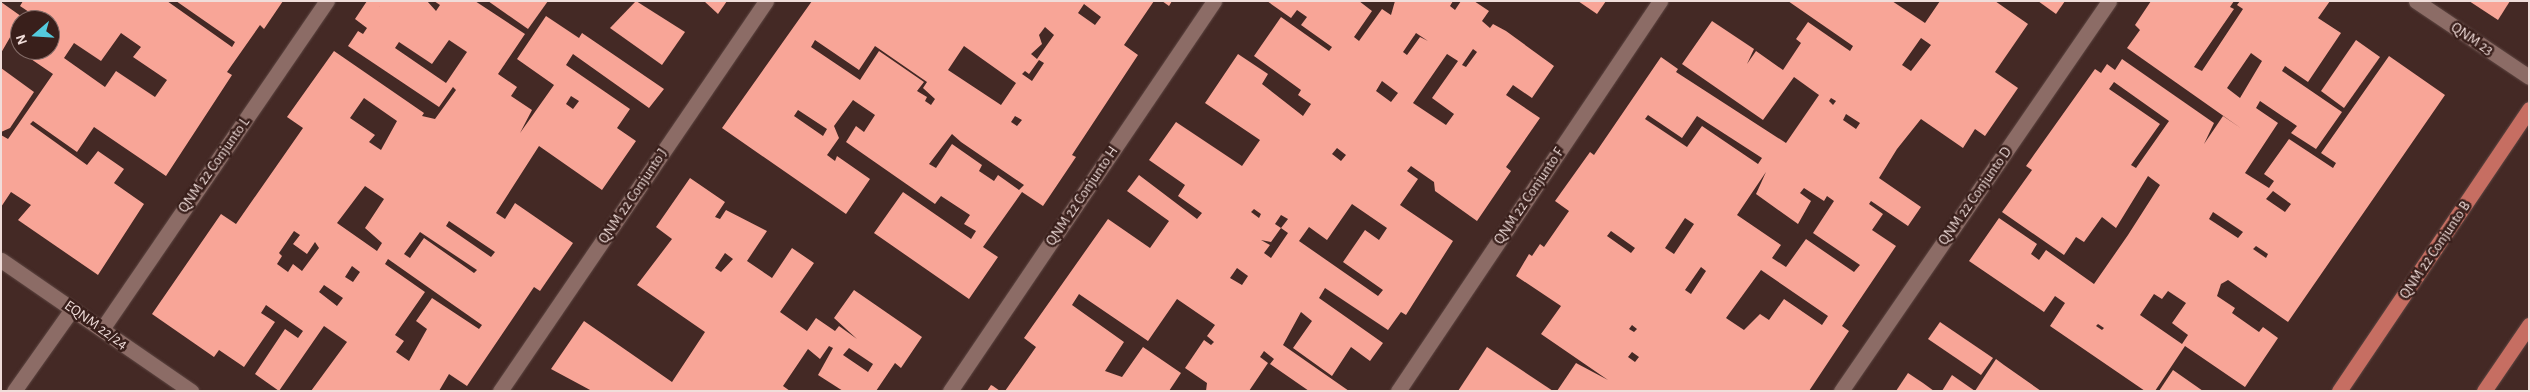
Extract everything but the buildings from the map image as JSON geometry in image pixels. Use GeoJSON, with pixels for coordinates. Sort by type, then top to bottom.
{"type":"FeatureCollection","features":[{"type":"Feature","properties":{"kind":"main road","name":"QNM 22 Conjunto B"},"geometry":{"type":"LineString","coordinates":[[2339,391],[2529,109]]}},
{"type":"Feature","properties":{"kind":"main road"},"geometry":{"type":"LineString","coordinates":[[2484,391],[2529,326]]}},
{"type":"Feature","properties":{"kind":"street","name":"QNM 22 Conjunto L"},"geometry":{"type":"LineString","coordinates":[[102,329],[327,1]]}},
{"type":"Feature","properties":{"kind":"street","name":"QNM 22 Conjunto J"},"geometry":{"type":"LineString","coordinates":[[500,391],[766,1]]}},
{"type":"Feature","properties":{"kind":"street","name":"QNM 22 Conjunto H"},"geometry":{"type":"LineString","coordinates":[[950,391],[1214,1]]}},
{"type":"Feature","properties":{"kind":"street","name":"QNM 22 Conjunto F"},"geometry":{"type":"LineString","coordinates":[[1398,391],[1660,1]]}},
{"type":"Feature","properties":{"kind":"street","name":"QNM 22 Conjunto D"},"geometry":{"type":"LineString","coordinates":[[1841,391],[2109,1]]}},
{"type":"Feature","properties":{"kind":"street","name":"QNM 23"},"geometry":{"type":"LineString","coordinates":[[2416,1],[2529,77]]}},
{"type":"Feature","properties":{"kind":"street","name":"EQNM 22/24"},"geometry":{"type":"LineString","coordinates":[[1,260],[191,391]]}},
{"type":"Feature","properties":{"kind":"street"},"geometry":{"type":"LineString","coordinates":[[14,391],[72,308]]}}]}
